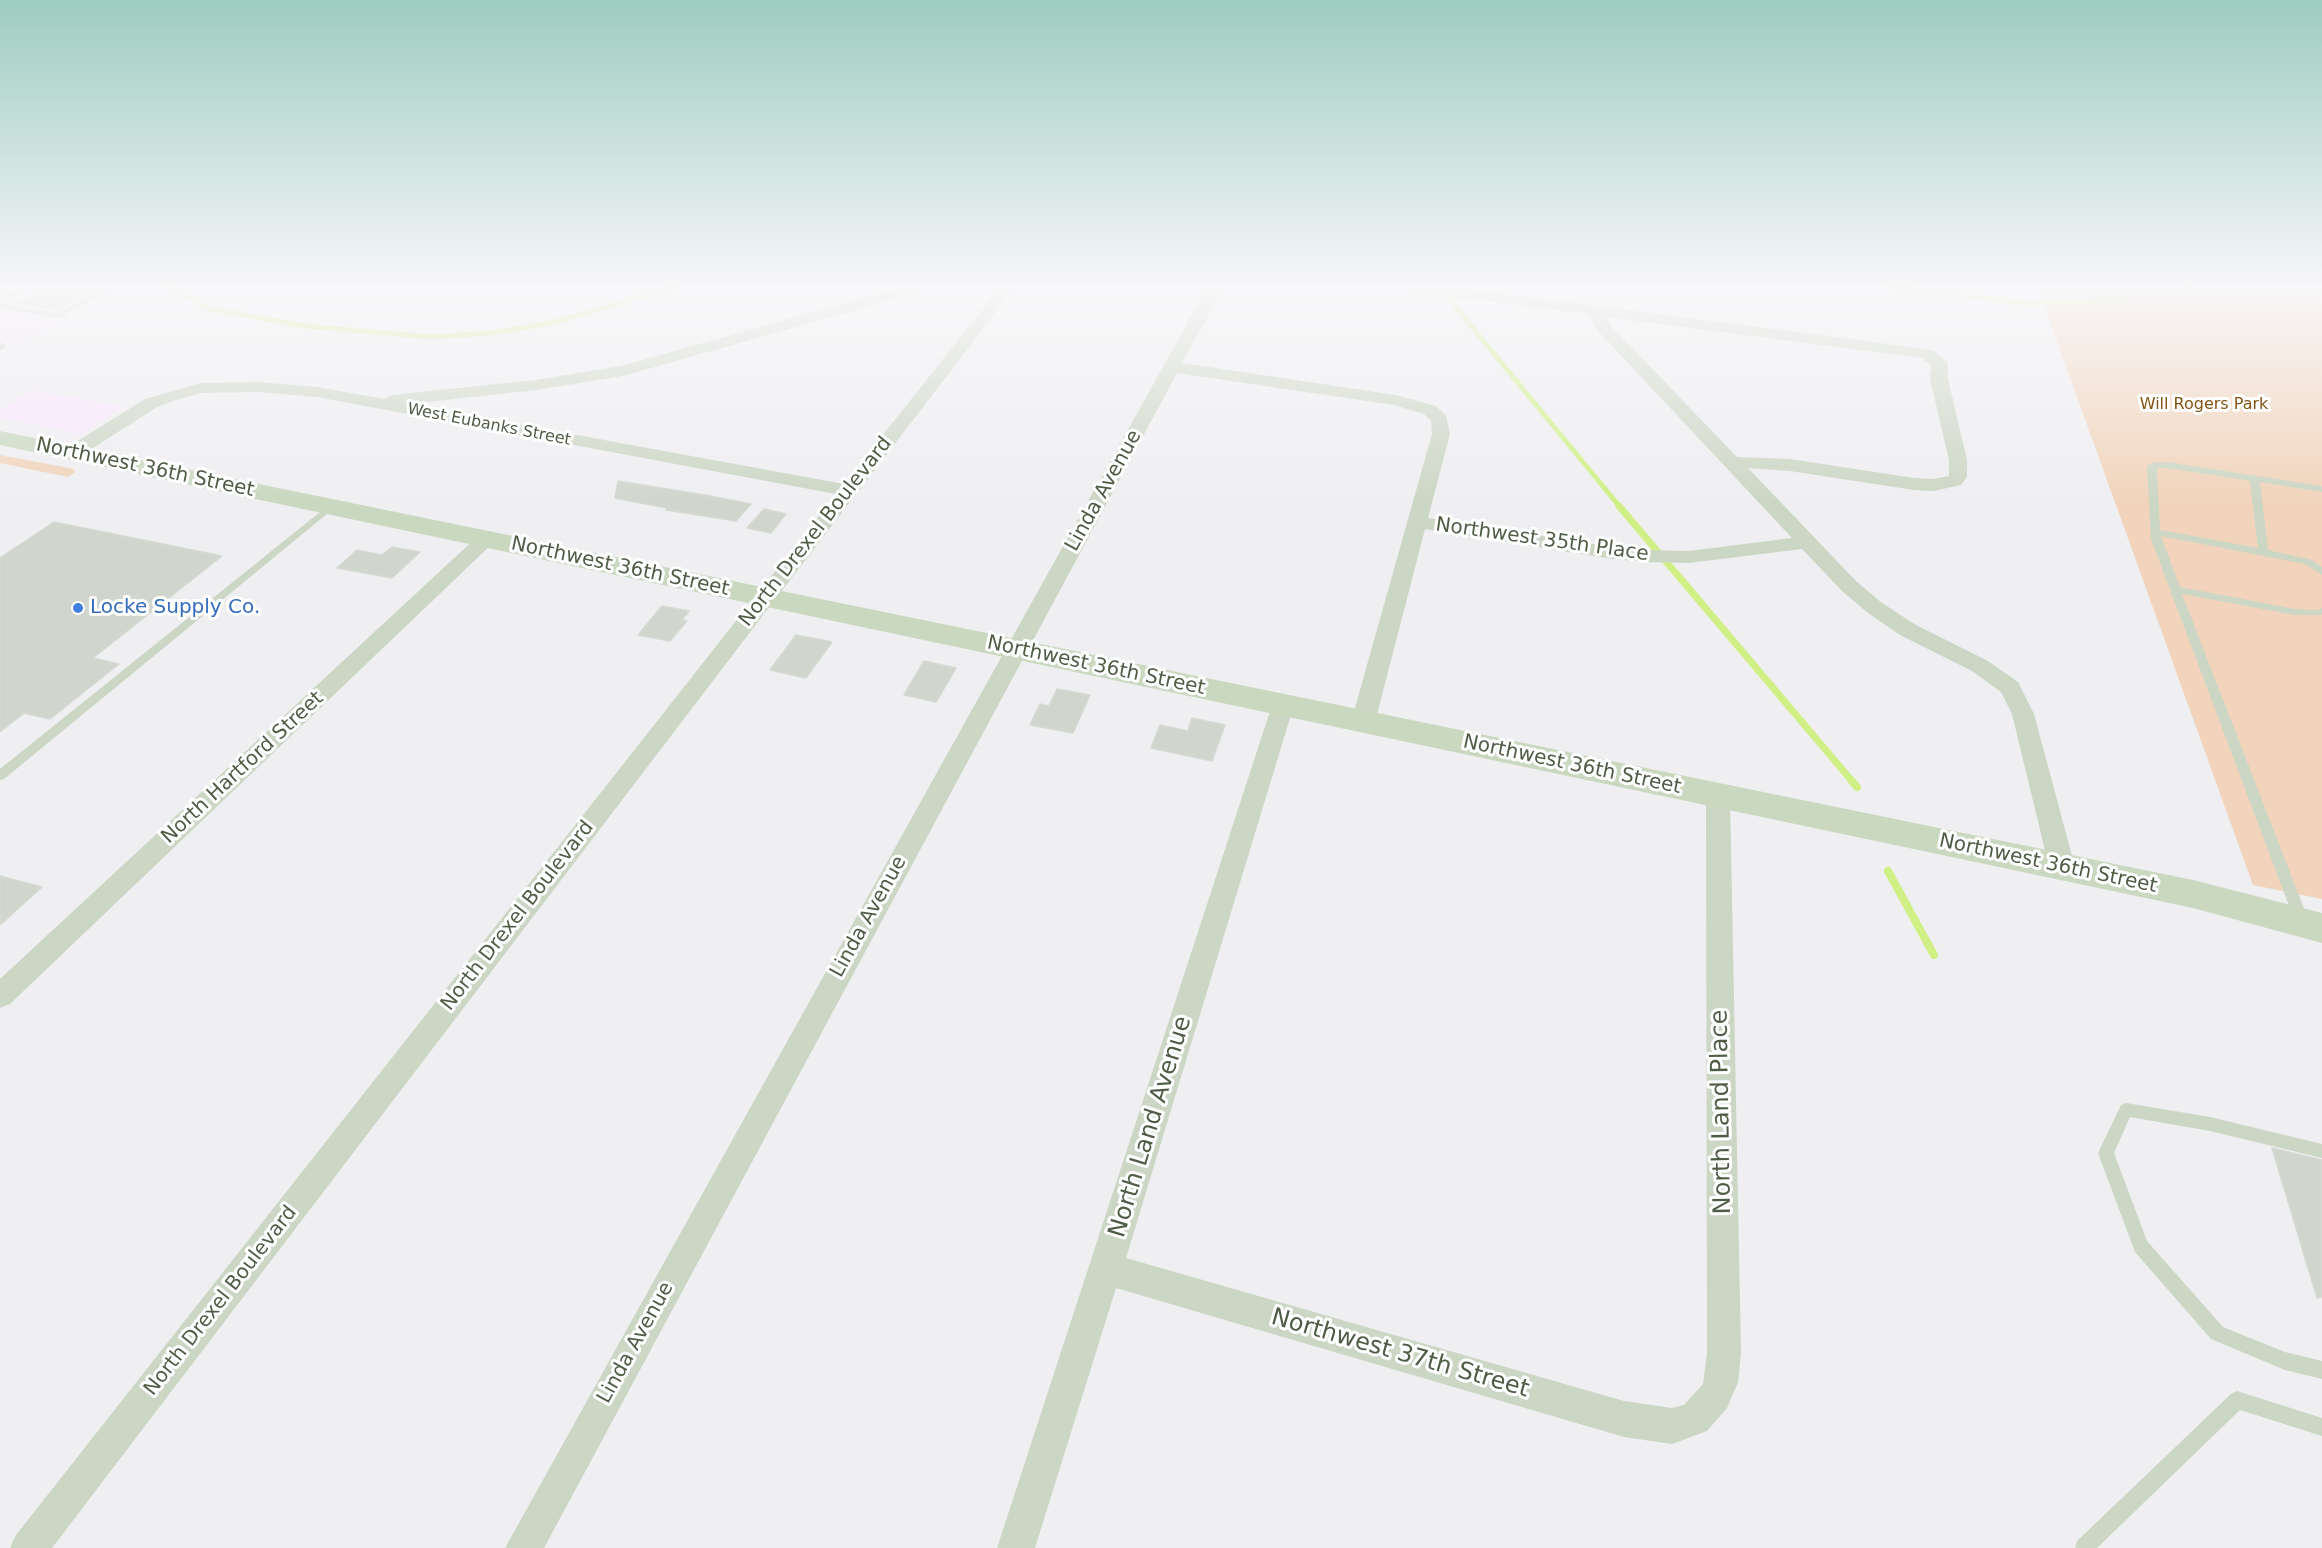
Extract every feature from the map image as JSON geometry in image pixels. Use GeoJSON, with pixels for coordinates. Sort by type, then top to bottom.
{"type":"FeatureCollection","features":[{"type":"Feature","properties":{"kind":"main road","name":"Northwest 36th Street"},"geometry":{"type":"LineString","coordinates":[[0,438],[2314,918]]}},
{"type":"Feature","properties":{"kind":"street"},"geometry":{"type":"LineString","coordinates":[[374,403],[405,397],[536,386],[623,371],[668,358]]}},
{"type":"Feature","properties":{"kind":"street","name":"North Drexel Boulevard"},"geometry":{"type":"LineString","coordinates":[[29,1548],[953,358]]}},
{"type":"Feature","properties":{"kind":"street","name":"Linda Avenue"},"geometry":{"type":"LineString","coordinates":[[524,1548],[1178,358]]}},
{"type":"Feature","properties":{"kind":"street"},"geometry":{"type":"LineString","coordinates":[[1633,358],[1849,586],[1875,608],[1908,630],[1980,666],[2010,687],[2024,714],[2062,867]]}},
{"type":"Feature","properties":{"kind":"street"},"geometry":{"type":"LineString","coordinates":[[1731,462],[1790,465],[1914,484],[1933,485],[1954,481],[1958,477],[1958,460],[1939,379],[1940,363],[1935,358]]}},
{"type":"Feature","properties":{"kind":"street"},"geometry":{"type":"LineString","coordinates":[[1173,367],[1396,400],[1430,410],[1440,420],[1441,434],[1363,722]]}},
{"type":"Feature","properties":{"kind":"street","name":"West Eubanks Street"},"geometry":{"type":"LineString","coordinates":[[72,453],[152,404],[170,396],[201,388],[224,386],[287,388],[849,491]]}},
{"type":"Feature","properties":{"kind":"street","name":"Northwest 35th Place"},"geometry":{"type":"LineString","coordinates":[[1418,522],[1613,553],[1646,556],[1684,557],[1809,542]]}},
{"type":"Feature","properties":{"kind":"street","name":"North Hartford Street"},"geometry":{"type":"LineString","coordinates":[[0,996],[486,539]]}},
{"type":"Feature","properties":{"kind":"street","name":"North Land Avenue"},"geometry":{"type":"LineString","coordinates":[[1016,1548],[1283,705]]}},
{"type":"Feature","properties":{"kind":"street","name":"North Land Place"},"geometry":{"type":"LineString","coordinates":[[1695,1419],[1714,1396],[1721,1382],[1724,1353],[1718,796]]}},
{"type":"Feature","properties":{"kind":"street","name":"Northwest 37th Street"},"geometry":{"type":"LineString","coordinates":[[1106,1269],[1624,1419],[1672,1426],[1695,1419]]}},
{"type":"Feature","properties":{"kind":"lane"},"geometry":{"type":"LineString","coordinates":[[2314,918],[2177,590],[2156,532],[2152,466],[2167,465],[2322,489]]}},
{"type":"Feature","properties":{"kind":"lane"},"geometry":{"type":"LineString","coordinates":[[2255,479],[2263,552]]}},
{"type":"Feature","properties":{"kind":"lane"},"geometry":{"type":"LineString","coordinates":[[0,776],[330,507]]}},
{"type":"Feature","properties":{"kind":"lane"},"geometry":{"type":"LineString","coordinates":[[2156,532],[2308,562],[2322,572]]}},
{"type":"Feature","properties":{"kind":"lane"},"geometry":{"type":"LineString","coordinates":[[2177,590],[2295,612],[2318,613],[2322,611]]}},
{"type":"Feature","properties":{"kind":"lane"},"geometry":{"type":"LineString","coordinates":[[2322,1151],[2210,1124],[2126,1110],[2106,1153],[2141,1246],[2217,1333],[2285,1361],[2322,1370]]}},
{"type":"Feature","properties":{"kind":"lane"},"geometry":{"type":"LineString","coordinates":[[2084,1548],[2237,1401],[2322,1427]]}},
{"type":"Feature","properties":{"kind":"shaded area"},"geometry":{"type":"Polygon","coordinates":[[[33,390],[122,407],[80,434],[0,417],[0,409],[33,390]]]}},
{"type":"Feature","properties":{"kind":"green space","name":"Will Rogers Park"},"geometry":{"type":"Polygon","coordinates":[[[2063,358],[2322,358],[2322,899],[2253,885],[2063,358]]]}},
{"type":"Feature","properties":{"kind":"green space"},"geometry":{"type":"Polygon","coordinates":[[[0,455],[74,469],[75,472],[68,477],[0,463],[0,455]]]}},
{"type":"Feature","properties":{"kind":"building"},"geometry":{"type":"Polygon","coordinates":[[[618,481],[751,504],[736,521],[666,510],[667,508],[615,498],[618,481]]]}},
{"type":"Feature","properties":{"kind":"building"},"geometry":{"type":"Polygon","coordinates":[[[764,509],[786,514],[771,533],[747,528],[764,509]]]}},
{"type":"Feature","properties":{"kind":"building","name":"Locke Supply Co."},"geometry":{"type":"Polygon","coordinates":[[[54,522],[222,556],[93,658],[119,664],[50,719],[24,713],[0,732],[0,558],[54,522]]]}},
{"type":"Feature","properties":{"kind":"building"},"geometry":{"type":"Polygon","coordinates":[[[392,547],[420,552],[392,578],[337,568],[357,550],[382,555],[392,547]]]}},
{"type":"Feature","properties":{"kind":"building"},"geometry":{"type":"Polygon","coordinates":[[[662,606],[689,611],[682,620],[687,621],[670,641],[638,635],[662,606]]]}},
{"type":"Feature","properties":{"kind":"building"},"geometry":{"type":"Polygon","coordinates":[[[796,635],[832,642],[806,678],[770,670],[796,635]]]}},
{"type":"Feature","properties":{"kind":"building"},"geometry":{"type":"Polygon","coordinates":[[[924,661],[956,668],[936,702],[904,695],[924,661]]]}},
{"type":"Feature","properties":{"kind":"building"},"geometry":{"type":"Polygon","coordinates":[[[1057,689],[1090,695],[1073,733],[1030,725],[1040,704],[1049,706],[1057,689]]]}},
{"type":"Feature","properties":{"kind":"building"},"geometry":{"type":"Polygon","coordinates":[[[1192,718],[1225,725],[1212,761],[1151,748],[1160,725],[1188,731],[1192,718]]]}},
{"type":"Feature","properties":{"kind":"building"},"geometry":{"type":"Polygon","coordinates":[[[0,876],[42,887],[0,925],[0,876]]]}},
{"type":"Feature","properties":{"kind":"building"},"geometry":{"type":"Polygon","coordinates":[[[2272,1148],[2322,1160],[2322,1297],[2317,1298],[2272,1148]]]}},
{"type":"Feature","properties":{"kind":"waterway"},"geometry":{"type":"LineString","coordinates":[[1498,358],[1620,507]]}},
{"type":"Feature","properties":{"kind":"waterway"},"geometry":{"type":"LineString","coordinates":[[1619,506],[1852,781]]}},
{"type":"Feature","properties":{"kind":"waterway"},"geometry":{"type":"LineString","coordinates":[[1851,780],[1857,787]]}},
{"type":"Feature","properties":{"kind":"waterway"},"geometry":{"type":"LineString","coordinates":[[1888,871],[1934,955]]}},
{"type":"Feature","properties":{"kind":"place","name":"Locke Supply Co."},"geometry":{"type":"Point","coordinates":[78,608]}}]}
